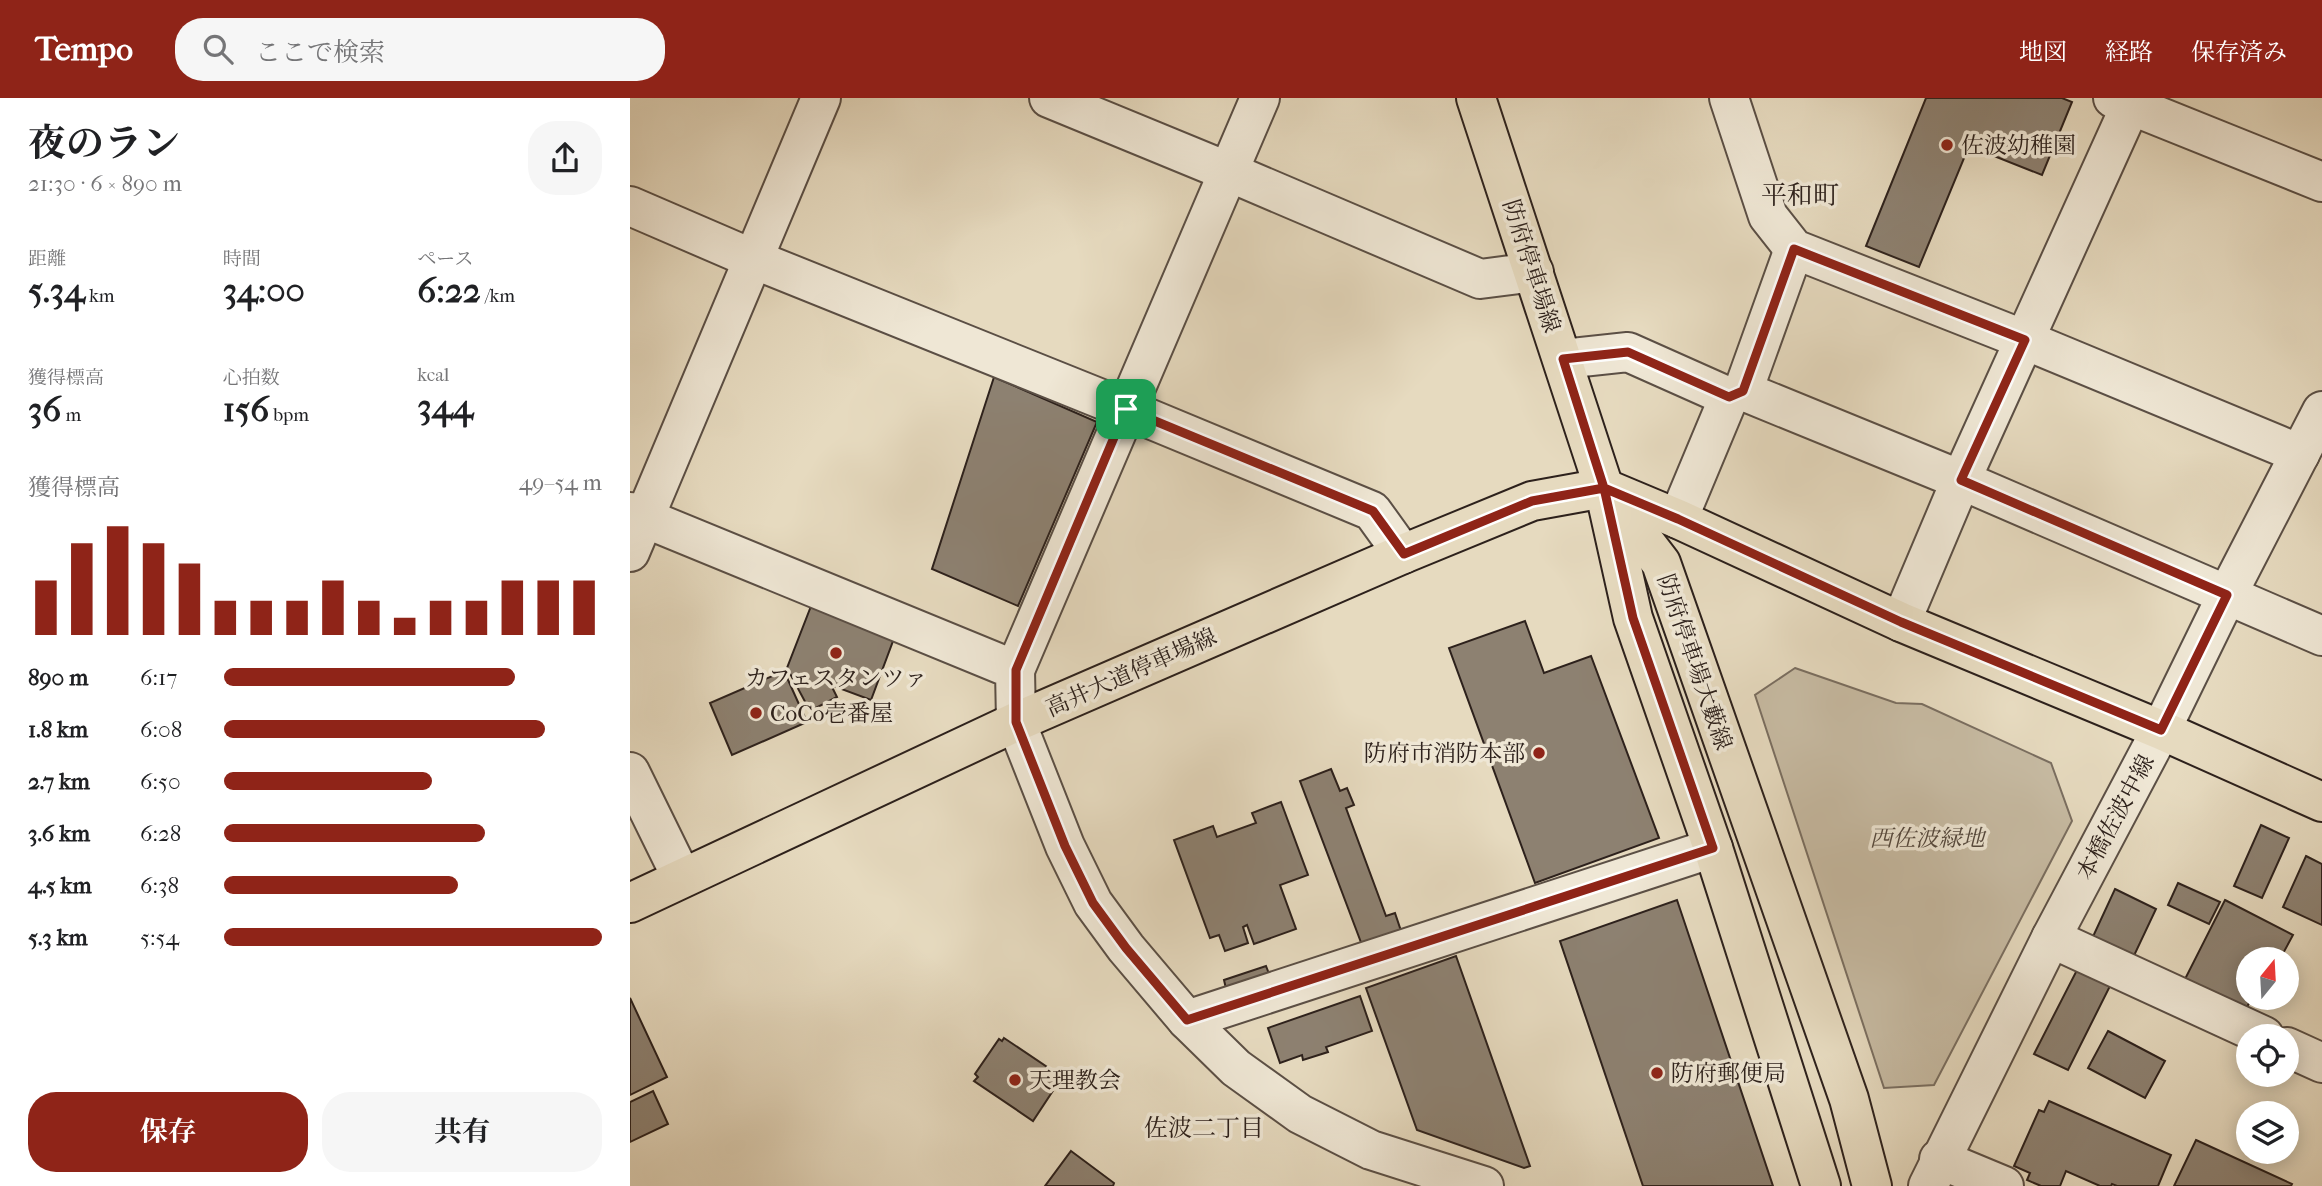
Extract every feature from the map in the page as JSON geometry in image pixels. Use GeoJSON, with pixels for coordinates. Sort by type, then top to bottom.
{"type":"FeatureCollection","features":[{"type":"Feature","properties":{"kind":"main road","name":"防府停車場線"},"geometry":{"type":"LineString","coordinates":[[1476,98],[1604,488]]}},
{"type":"Feature","properties":{"kind":"main road"},"geometry":{"type":"LineString","coordinates":[[1604,488],[1678,519],[1901,622],[2161,730],[2322,802]]}},
{"type":"Feature","properties":{"kind":"main road","name":"高井大道停車場線"},"geometry":{"type":"LineString","coordinates":[[630,903],[1016,722],[1404,554],[1532,501],[1604,488]]}},
{"type":"Feature","properties":{"kind":"main road","name":"防府停車場大藪線"},"geometry":{"type":"LineString","coordinates":[[1604,488],[1633,618],[1713,848],[1821,1186]]}},
{"type":"Feature","properties":{"kind":"main road","name":"防府停車場大藪線"},"geometry":{"type":"LineString","coordinates":[[1604,488],[1661,564],[1849,1099],[1872,1186]]}},
{"type":"Feature","properties":{"kind":"street"},"geometry":{"type":"LineString","coordinates":[[821,98],[634,527],[1016,670]]}},
{"type":"Feature","properties":{"kind":"street"},"geometry":{"type":"LineString","coordinates":[[1049,98],[1480,279],[1534,272]]}},
{"type":"Feature","properties":{"kind":"street"},"geometry":{"type":"LineString","coordinates":[[1259,98],[1016,670],[1016,722],[1065,846],[1093,903],[1126,948],[1187,1020],[1236,1068],[1300,1114],[1371,1150],[1484,1186]]}},
{"type":"Feature","properties":{"kind":"street"},"geometry":{"type":"LineString","coordinates":[[1729,98],[1768,216],[1794,249],[2025,340],[2300,454]]}},
{"type":"Feature","properties":{"kind":"street"},"geometry":{"type":"LineString","coordinates":[[1901,622],[1961,480],[2025,340],[2126,100],[2322,182]]}},
{"type":"Feature","properties":{"kind":"street"},"geometry":{"type":"LineString","coordinates":[[630,206],[753,259],[1373,511],[1404,554]]}},
{"type":"Feature","properties":{"kind":"street"},"geometry":{"type":"LineString","coordinates":[[1678,519],[1736,394],[1794,249]]}},
{"type":"Feature","properties":{"kind":"street"},"geometry":{"type":"LineString","coordinates":[[1563,359],[1628,352],[1961,480],[2322,636]]}},
{"type":"Feature","properties":{"kind":"street","name":"本橋佐波中線"},"geometry":{"type":"LineString","coordinates":[[1933,1172],[2322,411]]}},
{"type":"Feature","properties":{"kind":"street"},"geometry":{"type":"LineString","coordinates":[[630,772],[682,878]]}},
{"type":"Feature","properties":{"kind":"street"},"geometry":{"type":"LineString","coordinates":[[1187,1020],[1713,848]]}},
{"type":"Feature","properties":{"kind":"street"},"geometry":{"type":"LineString","coordinates":[[2051,938],[2238,1024]]}},
{"type":"Feature","properties":{"kind":"street"},"geometry":{"type":"LineString","coordinates":[[2299,1052],[2322,1063]]}},
{"type":"Feature","properties":{"kind":"street"},"geometry":{"type":"LineString","coordinates":[[1933,1172],[2004,1186]]}},
{"type":"Feature","properties":{"kind":"green space","name":"西佐波緑地"},"geometry":{"type":"Polygon","coordinates":[[[1795,668],[1896,703],[1922,704],[2051,763],[2072,821],[1934,1085],[1884,1088],[1755,695],[1795,668]]]}},
{"type":"Feature","properties":{"kind":"building"},"geometry":{"type":"Polygon","coordinates":[[[1926,98],[2062,98],[2072,102],[2042,175],[1969,146],[1919,267],[1866,246],[1926,98]]]}},
{"type":"Feature","properties":{"kind":"building"},"geometry":{"type":"Polygon","coordinates":[[[994,377],[1097,422],[1018,606],[932,569],[994,377]]]}},
{"type":"Feature","properties":{"kind":"building"},"geometry":{"type":"Polygon","coordinates":[[[813,601],[896,633],[871,700],[831,685],[837,697],[810,711],[787,668],[813,601]]]}},
{"type":"Feature","properties":{"kind":"building"},"geometry":{"type":"Polygon","coordinates":[[[1525,621],[1544,673],[1591,656],[1659,838],[1535,883],[1449,648],[1525,621]]]}},
{"type":"Feature","properties":{"kind":"building"},"geometry":{"type":"Polygon","coordinates":[[[784,671],[807,722],[732,755],[710,703],[784,671]]]}},
{"type":"Feature","properties":{"kind":"building"},"geometry":{"type":"Polygon","coordinates":[[[1331,769],[1340,791],[1347,788],[1354,805],[1346,808],[1386,916],[1395,913],[1401,931],[1362,945],[1300,781],[1331,769]]]}},
{"type":"Feature","properties":{"kind":"building"},"geometry":{"type":"Polygon","coordinates":[[[1281,802],[1308,875],[1280,885],[1296,929],[1254,944],[1247,925],[1243,927],[1248,943],[1225,951],[1219,935],[1210,938],[1174,840],[1213,826],[1217,837],[1256,823],[1252,813],[1281,802]]]}},
{"type":"Feature","properties":{"kind":"building"},"geometry":{"type":"Polygon","coordinates":[[[2261,825],[2289,838],[2262,898],[2234,886],[2261,825]]]}},
{"type":"Feature","properties":{"kind":"building"},"geometry":{"type":"Polygon","coordinates":[[[2306,856],[2322,864],[2322,925],[2283,907],[2306,856]]]}},
{"type":"Feature","properties":{"kind":"building"},"geometry":{"type":"Polygon","coordinates":[[[2178,883],[2220,902],[2209,924],[2168,905],[2178,883]]]}},
{"type":"Feature","properties":{"kind":"building"},"geometry":{"type":"Polygon","coordinates":[[[2115,889],[2156,909],[2131,962],[2090,943],[2115,889]]]}},
{"type":"Feature","properties":{"kind":"building"},"geometry":{"type":"Polygon","coordinates":[[[1677,900],[1773,1186],[1643,1186],[1560,941],[1677,900]]]}},
{"type":"Feature","properties":{"kind":"building"},"geometry":{"type":"Polygon","coordinates":[[[2225,900],[2293,935],[2286,947],[2236,947],[2236,1010],[2245,1010],[2243,1014],[2183,983],[2225,900]]]}},
{"type":"Feature","properties":{"kind":"building"},"geometry":{"type":"Polygon","coordinates":[[[1456,956],[1530,1166],[1524,1168],[1417,1130],[1366,988],[1456,956]]]}},
{"type":"Feature","properties":{"kind":"building"},"geometry":{"type":"Polygon","coordinates":[[[1266,966],[1271,979],[1227,993],[1224,980],[1266,966]]]}},
{"type":"Feature","properties":{"kind":"building"},"geometry":{"type":"Polygon","coordinates":[[[2077,970],[2110,986],[2068,1070],[2034,1054],[2077,970]]]}},
{"type":"Feature","properties":{"kind":"building"},"geometry":{"type":"Polygon","coordinates":[[[1360,996],[1372,1031],[1326,1047],[1328,1052],[1303,1060],[1302,1055],[1280,1063],[1268,1028],[1360,996]]]}},
{"type":"Feature","properties":{"kind":"building"},"geometry":{"type":"Polygon","coordinates":[[[630,998],[667,1077],[630,1095],[630,998]]]}},
{"type":"Feature","properties":{"kind":"building"},"geometry":{"type":"Polygon","coordinates":[[[2108,1031],[2165,1061],[2145,1098],[2088,1068],[2108,1031]]]}},
{"type":"Feature","properties":{"kind":"building"},"geometry":{"type":"Polygon","coordinates":[[[1004,1038],[1062,1077],[1033,1121],[974,1081],[978,1077],[975,1074],[999,1039],[1002,1041],[1004,1038]]]}},
{"type":"Feature","properties":{"kind":"building"},"geometry":{"type":"Polygon","coordinates":[[[653,1091],[668,1124],[630,1142],[630,1102],[653,1091]]]}},
{"type":"Feature","properties":{"kind":"building"},"geometry":{"type":"Polygon","coordinates":[[[2049,1101],[2171,1155],[2158,1186],[2100,1186],[2066,1171],[2060,1186],[2041,1186],[2027,1180],[2030,1173],[2014,1166],[2039,1110],[2044,1112],[2049,1101]]]}},
{"type":"Feature","properties":{"kind":"building"},"geometry":{"type":"Polygon","coordinates":[[[2196,1140],[2236,1158],[2236,1164],[2248,1164],[2292,1184],[2291,1186],[2174,1186],[2196,1140]]]}},
{"type":"Feature","properties":{"kind":"building"},"geometry":{"type":"Polygon","coordinates":[[[1071,1151],[1114,1183],[1113,1186],[1045,1186],[1071,1151]]]}},
{"type":"Feature","properties":{"kind":"place","name":"佐波幼稚園"},"geometry":{"type":"Point","coordinates":[1947,145]}},
{"type":"Feature","properties":{"kind":"place","name":"カフェスタンツァ"},"geometry":{"type":"Point","coordinates":[836,653]}},
{"type":"Feature","properties":{"kind":"place","name":"CoCo壱番屋"},"geometry":{"type":"Point","coordinates":[756,713]}},
{"type":"Feature","properties":{"kind":"place","name":"防府市消防本部"},"geometry":{"type":"Point","coordinates":[1539,753]}},
{"type":"Feature","properties":{"kind":"place","name":"防府郵便局"},"geometry":{"type":"Point","coordinates":[1657,1073]}},
{"type":"Feature","properties":{"kind":"place","name":"天理教会"},"geometry":{"type":"Point","coordinates":[1015,1080]}},
{"type":"Feature","properties":{"kind":"district","name":"平和町"},"geometry":{"type":"Point","coordinates":[1800,195]}},
{"type":"Feature","properties":{"kind":"district","name":"佐波二丁目"},"geometry":{"type":"Point","coordinates":[1204,1128]}},
{"type":"Feature","properties":{"kind":"route"},"geometry":{"type":"LineString","coordinates":[[1126,409],[1016,670],[1016,722],[1065,846],[1093,903],[1126,948],[1187,1020],[1713,848],[1633,618],[1604,488],[1678,519],[1901,622],[2161,730],[2227,595],[1961,480],[2025,340],[1794,249],[1743,391],[1729,397],[1628,352],[1563,359],[1604,488],[1532,501],[1404,554],[1373,511],[1126,409]]}}]}
